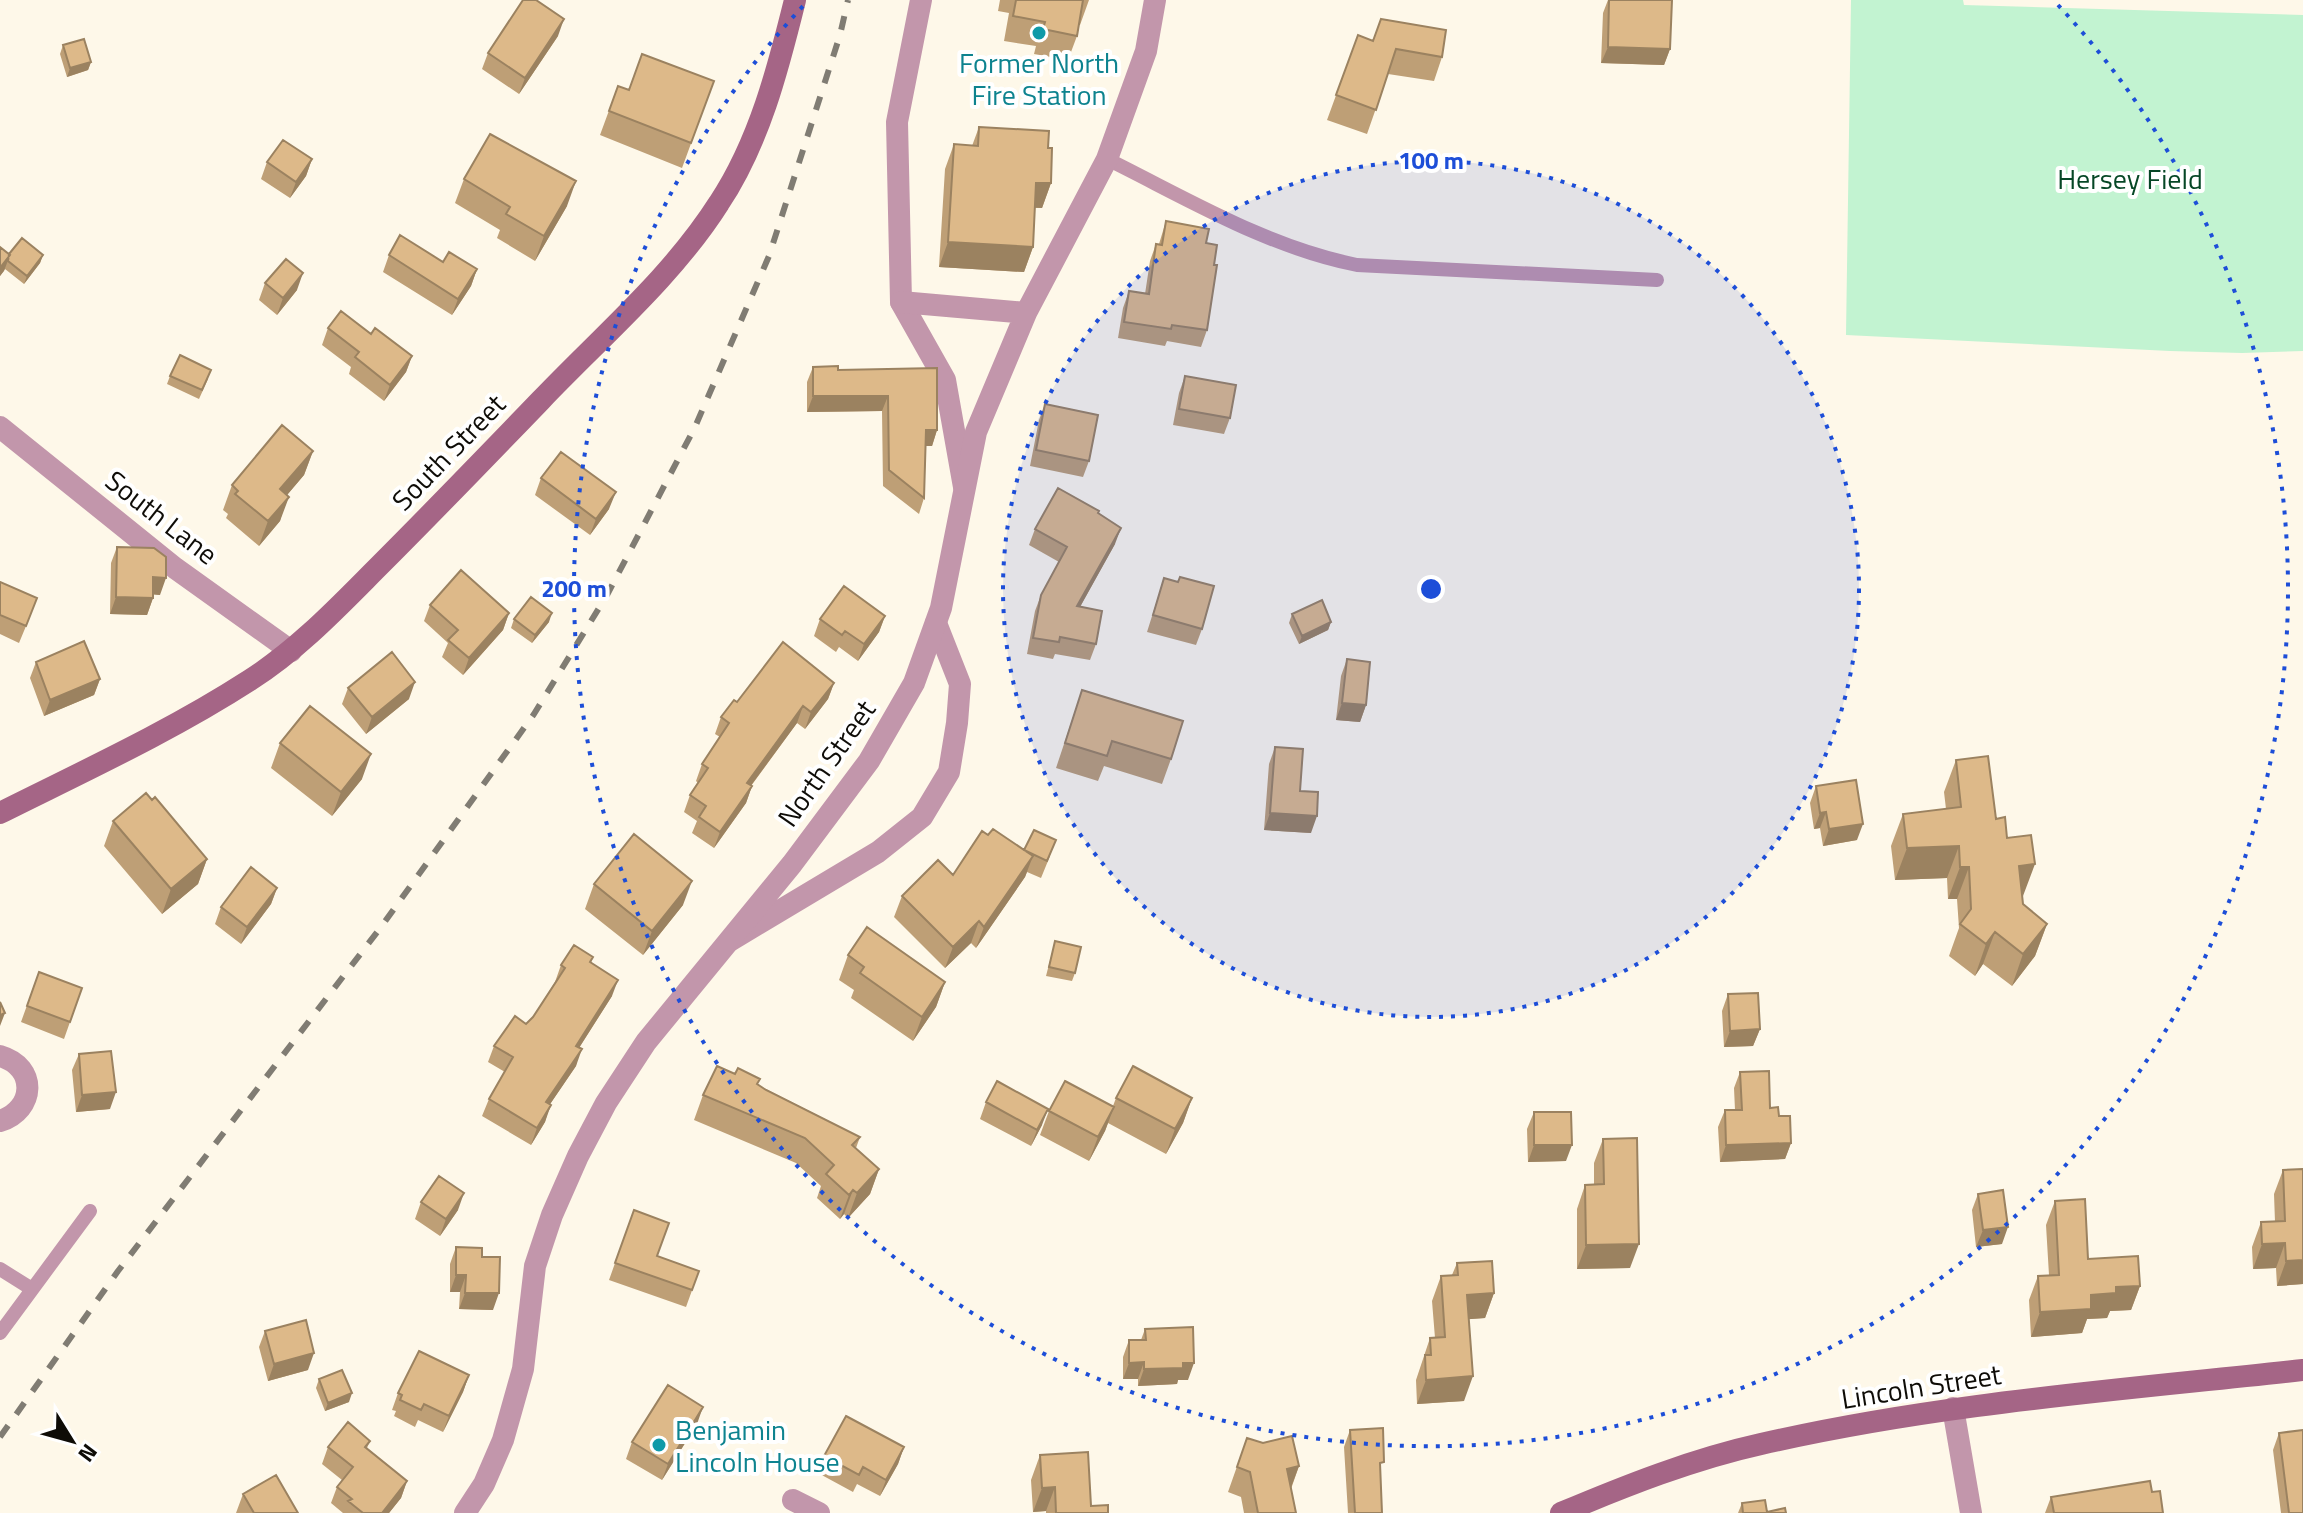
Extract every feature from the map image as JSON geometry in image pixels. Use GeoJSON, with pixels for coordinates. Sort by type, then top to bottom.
{"type":"FeatureCollection","features":[{"type":"Feature","properties":{"kind":"main road","name":"South Street"},"geometry":{"type":"LineString","coordinates":[[0,813],[130,748],[251,680],[291,651],[452,493],[624,315],[685,248],[719,203],[746,156],[768,96],[795,0]]}},
{"type":"Feature","properties":{"kind":"main road","name":"Lincoln Street"},"geometry":{"type":"LineString","coordinates":[[1561,1513],[1634,1484],[1759,1444],[1953,1408],[2303,1370]]}},
{"type":"Feature","properties":{"kind":"street"},"geometry":{"type":"LineString","coordinates":[[921,0],[897,122],[901,302],[945,380],[965,489]]}},
{"type":"Feature","properties":{"kind":"street","name":"North Street"},"geometry":{"type":"LineString","coordinates":[[465,1513],[484,1484],[503,1440],[523,1369],[535,1266],[552,1215],[606,1103],[646,1042],[729,942],[869,761],[914,683],[936,623],[976,432],[1026,313],[1107,159],[1146,51],[1155,0]]}},
{"type":"Feature","properties":{"kind":"street"},"geometry":{"type":"LineString","coordinates":[[901,302],[1026,313]]}},
{"type":"Feature","properties":{"kind":"street","name":"South Lane"},"geometry":{"type":"LineString","coordinates":[[0,427],[175,568],[291,651]]}},
{"type":"Feature","properties":{"kind":"street"},"geometry":{"type":"LineString","coordinates":[[729,942],[878,852],[922,817],[949,772],[960,684],[936,623]]}},
{"type":"Feature","properties":{"kind":"street"},"geometry":{"type":"LineString","coordinates":[[0,1056],[18,1064],[25,1071],[27,1094],[10,1118],[0,1121]]}},
{"type":"Feature","properties":{"kind":"street"},"geometry":{"type":"LineString","coordinates":[[1953,1408],[1971,1513]]}},
{"type":"Feature","properties":{"kind":"street"},"geometry":{"type":"LineString","coordinates":[[793,1500],[819,1513]]}},
{"type":"Feature","properties":{"kind":"lane"},"geometry":{"type":"LineString","coordinates":[[1107,159],[1276,242],[1357,265],[1657,280]]}},
{"type":"Feature","properties":{"kind":"lane"},"geometry":{"type":"LineString","coordinates":[[0,1333],[90,1211]]}},
{"type":"Feature","properties":{"kind":"lane"},"geometry":{"type":"LineString","coordinates":[[0,1269],[32,1289]]}},
{"type":"Feature","properties":{"kind":"green space","name":"Hersey Field"},"geometry":{"type":"Polygon","coordinates":[[[1851,0],[1963,0],[1964,5],[2303,15],[2303,351],[2170,351],[1846,335],[1851,0]]]}},
{"type":"Feature","properties":{"kind":"building"},"geometry":{"type":"Polygon","coordinates":[[[523,0],[536,0],[564,19],[525,78],[488,53],[523,0]]]}},
{"type":"Feature","properties":{"kind":"building"},"geometry":{"type":"Polygon","coordinates":[[[1016,0],[1083,0],[1077,36],[1043,29],[1045,22],[1013,16],[1016,0]]]}},
{"type":"Feature","properties":{"kind":"building"},"geometry":{"type":"Polygon","coordinates":[[[1609,0],[1672,0],[1670,49],[1608,47],[1609,0]]]}},
{"type":"Feature","properties":{"kind":"building"},"geometry":{"type":"Polygon","coordinates":[[[1381,19],[1446,30],[1442,57],[1396,49],[1376,110],[1336,95],[1358,35],[1373,41],[1381,19]]]}},
{"type":"Feature","properties":{"kind":"building"},"geometry":{"type":"Polygon","coordinates":[[[84,39],[91,62],[70,68],[63,45],[84,39]]]}},
{"type":"Feature","properties":{"kind":"building"},"geometry":{"type":"Polygon","coordinates":[[[642,54],[714,81],[691,143],[609,111],[618,86],[629,90],[642,54]]]}},
{"type":"Feature","properties":{"kind":"building"},"geometry":{"type":"Polygon","coordinates":[[[979,127],[1049,131],[1051,183],[1036,183],[1033,247],[948,242],[954,144],[978,146],[979,127]]]}},
{"type":"Feature","properties":{"kind":"building"},"geometry":{"type":"Polygon","coordinates":[[[490,134],[576,181],[544,236],[506,214],[510,207],[464,179],[490,134]]]}},
{"type":"Feature","properties":{"kind":"building"},"geometry":{"type":"Polygon","coordinates":[[[283,140],[312,159],[296,182],[267,162],[283,140]]]}},
{"type":"Feature","properties":{"kind":"building"},"geometry":{"type":"Polygon","coordinates":[[[1166,221],[1209,229],[1206,243],[1217,245],[1207,330],[1172,325],[1171,329],[1124,322],[1129,291],[1149,294],[1156,244],[1162,245],[1166,221]]]}},
{"type":"Feature","properties":{"kind":"building"},"geometry":{"type":"Polygon","coordinates":[[[400,235],[443,262],[449,252],[477,269],[458,299],[389,255],[400,235]]]}},
{"type":"Feature","properties":{"kind":"building"},"geometry":{"type":"Polygon","coordinates":[[[22,238],[43,255],[27,276],[8,261],[9,254],[22,238]]]}},
{"type":"Feature","properties":{"kind":"building"},"geometry":{"type":"Polygon","coordinates":[[[0,247],[10,255],[0,268],[0,247]]]}},
{"type":"Feature","properties":{"kind":"building"},"geometry":{"type":"Polygon","coordinates":[[[286,259],[303,273],[283,298],[265,283],[286,259]]]}},
{"type":"Feature","properties":{"kind":"building"},"geometry":{"type":"Polygon","coordinates":[[[341,311],[371,334],[375,328],[412,356],[390,385],[355,357],[359,352],[328,328],[341,311]]]}},
{"type":"Feature","properties":{"kind":"building"},"geometry":{"type":"Polygon","coordinates":[[[180,355],[211,370],[202,390],[170,376],[180,355]]]}},
{"type":"Feature","properties":{"kind":"building"},"geometry":{"type":"Polygon","coordinates":[[[838,366],[838,370],[937,368],[937,430],[926,430],[924,498],[889,470],[888,396],[813,396],[813,367],[838,366]]]}},
{"type":"Feature","properties":{"kind":"building"},"geometry":{"type":"Polygon","coordinates":[[[1185,376],[1236,385],[1230,418],[1179,409],[1185,376]]]}},
{"type":"Feature","properties":{"kind":"building"},"geometry":{"type":"Polygon","coordinates":[[[1045,404],[1098,415],[1089,461],[1036,450],[1045,404]]]}},
{"type":"Feature","properties":{"kind":"building"},"geometry":{"type":"Polygon","coordinates":[[[282,425],[313,451],[280,489],[289,497],[268,521],[235,494],[238,491],[232,485],[282,425]]]}},
{"type":"Feature","properties":{"kind":"building"},"geometry":{"type":"Polygon","coordinates":[[[561,452],[616,492],[596,519],[541,478],[561,452]]]}},
{"type":"Feature","properties":{"kind":"building"},"geometry":{"type":"Polygon","coordinates":[[[1058,488],[1099,511],[1121,528],[1077,606],[1102,611],[1096,644],[1060,637],[1059,642],[1033,638],[1041,595],[1067,547],[1035,529],[1058,488]]]}},
{"type":"Feature","properties":{"kind":"building"},"geometry":{"type":"Polygon","coordinates":[[[117,547],[154,548],[166,557],[166,578],[153,577],[153,598],[116,597],[117,547]]]}},
{"type":"Feature","properties":{"kind":"building"},"geometry":{"type":"Polygon","coordinates":[[[461,570],[509,613],[469,658],[448,640],[458,630],[430,605],[461,570]]]}},
{"type":"Feature","properties":{"kind":"building"},"geometry":{"type":"Polygon","coordinates":[[[1180,577],[1214,586],[1202,629],[1153,615],[1164,578],[1178,582],[1180,577]]]}},
{"type":"Feature","properties":{"kind":"building"},"geometry":{"type":"Polygon","coordinates":[[[0,582],[37,598],[26,626],[0,615],[0,582]]]}},
{"type":"Feature","properties":{"kind":"building"},"geometry":{"type":"Polygon","coordinates":[[[844,586],[885,616],[864,644],[845,631],[842,635],[820,619],[844,586]]]}},
{"type":"Feature","properties":{"kind":"building"},"geometry":{"type":"Polygon","coordinates":[[[531,597],[552,613],[535,635],[514,619],[531,597]]]}},
{"type":"Feature","properties":{"kind":"building"},"geometry":{"type":"Polygon","coordinates":[[[1322,600],[1331,622],[1302,636],[1292,614],[1322,600]]]}},
{"type":"Feature","properties":{"kind":"building"},"geometry":{"type":"Polygon","coordinates":[[[84,641],[100,679],[50,700],[36,662],[84,641]]]}},
{"type":"Feature","properties":{"kind":"building"},"geometry":{"type":"Polygon","coordinates":[[[783,642],[834,683],[811,712],[803,706],[747,783],[752,786],[720,832],[699,817],[706,806],[690,795],[708,768],[702,764],[729,723],[721,717],[734,700],[737,702],[783,642]]]}},
{"type":"Feature","properties":{"kind":"building"},"geometry":{"type":"Polygon","coordinates":[[[392,652],[415,682],[372,717],[348,688],[392,652]]]}},
{"type":"Feature","properties":{"kind":"building"},"geometry":{"type":"Polygon","coordinates":[[[1347,659],[1370,662],[1366,705],[1342,703],[1347,659]]]}},
{"type":"Feature","properties":{"kind":"building"},"geometry":{"type":"Polygon","coordinates":[[[1082,690],[1183,721],[1171,759],[1112,741],[1107,756],[1065,743],[1082,690]]]}},
{"type":"Feature","properties":{"kind":"building"},"geometry":{"type":"Polygon","coordinates":[[[310,706],[371,754],[341,792],[280,743],[310,706]]]}},
{"type":"Feature","properties":{"kind":"building"},"geometry":{"type":"Polygon","coordinates":[[[1275,747],[1303,749],[1300,791],[1318,792],[1317,816],[1270,813],[1275,747]]]}},
{"type":"Feature","properties":{"kind":"building"},"geometry":{"type":"Polygon","coordinates":[[[1988,756],[1996,819],[2005,817],[2007,838],[2031,835],[2035,864],[2019,866],[2023,904],[2047,924],[2023,954],[1995,932],[1986,944],[1960,924],[1971,909],[1969,867],[1960,867],[1959,846],[1907,848],[1903,814],[1961,807],[1956,760],[1988,756]]]}},
{"type":"Feature","properties":{"kind":"building"},"geometry":{"type":"Polygon","coordinates":[[[1856,780],[1863,824],[1829,829],[1826,812],[1820,813],[1816,786],[1856,780]]]}},
{"type":"Feature","properties":{"kind":"building"},"geometry":{"type":"Polygon","coordinates":[[[146,793],[152,800],[155,797],[207,859],[171,889],[113,821],[146,793]]]}},
{"type":"Feature","properties":{"kind":"building"},"geometry":{"type":"Polygon","coordinates":[[[993,829],[1033,856],[984,927],[979,921],[953,947],[902,896],[938,860],[953,875],[982,831],[988,835],[993,829]]]}},
{"type":"Feature","properties":{"kind":"building"},"geometry":{"type":"Polygon","coordinates":[[[1034,830],[1056,840],[1047,861],[1024,850],[1034,830]]]}},
{"type":"Feature","properties":{"kind":"building"},"geometry":{"type":"Polygon","coordinates":[[[634,834],[692,881],[652,931],[594,884],[634,834]]]}},
{"type":"Feature","properties":{"kind":"building"},"geometry":{"type":"Polygon","coordinates":[[[251,867],[277,888],[247,927],[221,907],[251,867]]]}},
{"type":"Feature","properties":{"kind":"building"},"geometry":{"type":"Polygon","coordinates":[[[867,927],[945,982],[922,1017],[860,973],[864,967],[848,955],[867,927]]]}},
{"type":"Feature","properties":{"kind":"building"},"geometry":{"type":"Polygon","coordinates":[[[1055,941],[1081,947],[1075,973],[1049,967],[1055,941]]]}},
{"type":"Feature","properties":{"kind":"building"},"geometry":{"type":"Polygon","coordinates":[[[574,945],[593,957],[590,962],[618,980],[576,1046],[582,1049],[546,1102],[551,1105],[537,1128],[489,1099],[513,1057],[494,1046],[515,1016],[526,1024],[533,1017],[565,968],[561,965],[574,945]]]}},
{"type":"Feature","properties":{"kind":"building"},"geometry":{"type":"Polygon","coordinates":[[[39,972],[82,988],[70,1022],[27,1006],[39,972]]]}},
{"type":"Feature","properties":{"kind":"building"},"geometry":{"type":"Polygon","coordinates":[[[1758,993],[1760,1029],[1730,1031],[1728,994],[1758,993]]]}},
{"type":"Feature","properties":{"kind":"building"},"geometry":{"type":"Polygon","coordinates":[[[111,1051],[116,1092],[82,1095],[79,1054],[111,1051]]]}},
{"type":"Feature","properties":{"kind":"building"},"geometry":{"type":"Polygon","coordinates":[[[717,1066],[735,1074],[738,1068],[760,1079],[757,1084],[766,1090],[860,1137],[852,1145],[879,1169],[857,1193],[853,1190],[849,1195],[826,1174],[834,1165],[805,1138],[703,1095],[717,1066]]]}},
{"type":"Feature","properties":{"kind":"building"},"geometry":{"type":"Polygon","coordinates":[[[1133,1066],[1192,1098],[1175,1129],[1116,1098],[1133,1066]]]}},
{"type":"Feature","properties":{"kind":"building"},"geometry":{"type":"Polygon","coordinates":[[[1769,1071],[1770,1108],[1778,1107],[1779,1116],[1790,1116],[1791,1143],[1726,1145],[1725,1110],[1742,1110],[1740,1072],[1769,1071]]]}},
{"type":"Feature","properties":{"kind":"building"},"geometry":{"type":"Polygon","coordinates":[[[997,1081],[1048,1109],[1037,1130],[986,1102],[997,1081]]]}},
{"type":"Feature","properties":{"kind":"building"},"geometry":{"type":"Polygon","coordinates":[[[1065,1081],[1114,1107],[1098,1137],[1049,1111],[1065,1081]]]}},
{"type":"Feature","properties":{"kind":"building"},"geometry":{"type":"Polygon","coordinates":[[[1534,1112],[1571,1112],[1572,1145],[1534,1145],[1534,1112]]]}},
{"type":"Feature","properties":{"kind":"building"},"geometry":{"type":"Polygon","coordinates":[[[1637,1138],[1639,1244],[1586,1245],[1585,1185],[1604,1184],[1603,1139],[1637,1138]]]}},
{"type":"Feature","properties":{"kind":"building"},"geometry":{"type":"Polygon","coordinates":[[[2303,1169],[2303,1260],[2286,1261],[2285,1243],[2262,1244],[2261,1222],[2285,1221],[2283,1170],[2303,1169]]]}},
{"type":"Feature","properties":{"kind":"building"},"geometry":{"type":"Polygon","coordinates":[[[439,1176],[464,1193],[446,1219],[421,1202],[439,1176]]]}},
{"type":"Feature","properties":{"kind":"building"},"geometry":{"type":"Polygon","coordinates":[[[2003,1190],[2008,1227],[1983,1230],[1978,1194],[2003,1190]]]}},
{"type":"Feature","properties":{"kind":"building"},"geometry":{"type":"Polygon","coordinates":[[[2085,1199],[2088,1259],[2138,1256],[2140,1286],[2116,1287],[2116,1293],[2091,1295],[2091,1309],[2040,1312],[2038,1276],[2059,1275],[2055,1201],[2085,1199]]]}},
{"type":"Feature","properties":{"kind":"building"},"geometry":{"type":"Polygon","coordinates":[[[634,1210],[669,1223],[657,1256],[699,1271],[692,1290],[615,1263],[634,1210]]]}},
{"type":"Feature","properties":{"kind":"building"},"geometry":{"type":"Polygon","coordinates":[[[456,1247],[482,1248],[482,1257],[500,1257],[499,1293],[465,1293],[466,1275],[456,1275],[456,1247]]]}},
{"type":"Feature","properties":{"kind":"building"},"geometry":{"type":"Polygon","coordinates":[[[1492,1261],[1494,1293],[1467,1295],[1473,1376],[1426,1380],[1425,1355],[1431,1355],[1430,1338],[1445,1337],[1441,1276],[1458,1275],[1457,1263],[1492,1261]]]}},
{"type":"Feature","properties":{"kind":"building"},"geometry":{"type":"Polygon","coordinates":[[[306,1320],[314,1353],[274,1364],[265,1331],[306,1320]]]}},
{"type":"Feature","properties":{"kind":"building"},"geometry":{"type":"Polygon","coordinates":[[[1193,1327],[1194,1363],[1183,1363],[1183,1368],[1144,1369],[1144,1362],[1129,1363],[1129,1340],[1146,1340],[1145,1329],[1193,1327]]]}},
{"type":"Feature","properties":{"kind":"building"},"geometry":{"type":"Polygon","coordinates":[[[419,1351],[469,1375],[449,1416],[424,1404],[421,1410],[400,1400],[402,1395],[398,1393],[419,1351]]]}},
{"type":"Feature","properties":{"kind":"building"},"geometry":{"type":"Polygon","coordinates":[[[342,1370],[352,1393],[328,1403],[319,1379],[342,1370]]]}},
{"type":"Feature","properties":{"kind":"building"},"geometry":{"type":"Polygon","coordinates":[[[668,1385],[703,1407],[668,1464],[632,1442],[668,1385]]]}},
{"type":"Feature","properties":{"kind":"building"},"geometry":{"type":"Polygon","coordinates":[[[846,1416],[904,1447],[886,1480],[863,1467],[859,1475],[824,1456],[846,1416]]]}},
{"type":"Feature","properties":{"kind":"building"},"geometry":{"type":"Polygon","coordinates":[[[348,1422],[370,1441],[365,1447],[407,1481],[382,1513],[363,1513],[337,1487],[353,1467],[328,1447],[348,1422]]]}},
{"type":"Feature","properties":{"kind":"building"},"geometry":{"type":"Polygon","coordinates":[[[1383,1428],[1384,1462],[1380,1463],[1382,1513],[1355,1513],[1350,1430],[1383,1428]]]}},
{"type":"Feature","properties":{"kind":"building"},"geometry":{"type":"Polygon","coordinates":[[[2303,1430],[2303,1513],[2289,1513],[2279,1433],[2303,1430]]]}},
{"type":"Feature","properties":{"kind":"building"},"geometry":{"type":"Polygon","coordinates":[[[1292,1436],[1299,1466],[1287,1469],[1296,1513],[1258,1513],[1250,1472],[1237,1467],[1247,1438],[1263,1443],[1292,1436]]]}},
{"type":"Feature","properties":{"kind":"building"},"geometry":{"type":"Polygon","coordinates":[[[1088,1452],[1091,1506],[1108,1505],[1108,1513],[1056,1513],[1055,1487],[1042,1488],[1040,1455],[1088,1452]]]}},
{"type":"Feature","properties":{"kind":"building"},"geometry":{"type":"Polygon","coordinates":[[[276,1475],[298,1513],[254,1513],[243,1494],[276,1475]]]}},
{"type":"Feature","properties":{"kind":"building"},"geometry":{"type":"Polygon","coordinates":[[[2150,1481],[2152,1492],[2160,1491],[2163,1513],[2054,1513],[2051,1497],[2150,1481]]]}},
{"type":"Feature","properties":{"kind":"building"},"geometry":{"type":"Polygon","coordinates":[[[1765,1500],[1767,1512],[1785,1508],[1786,1513],[1743,1513],[1742,1503],[1765,1500]]]}},
{"type":"Feature","properties":{"kind":"railway"},"geometry":{"type":"LineString","coordinates":[[0,1437],[118,1271],[381,927],[534,714],[607,595],[695,427],[769,256],[840,35],[848,0]]}},
{"type":"Feature","properties":{"kind":"place","name":"Former North Fire Station"},"geometry":{"type":"Point","coordinates":[1039,33]}},
{"type":"Feature","properties":{"kind":"place","name":"Benjamin Lincoln House"},"geometry":{"type":"Point","coordinates":[659,1445]}}]}
